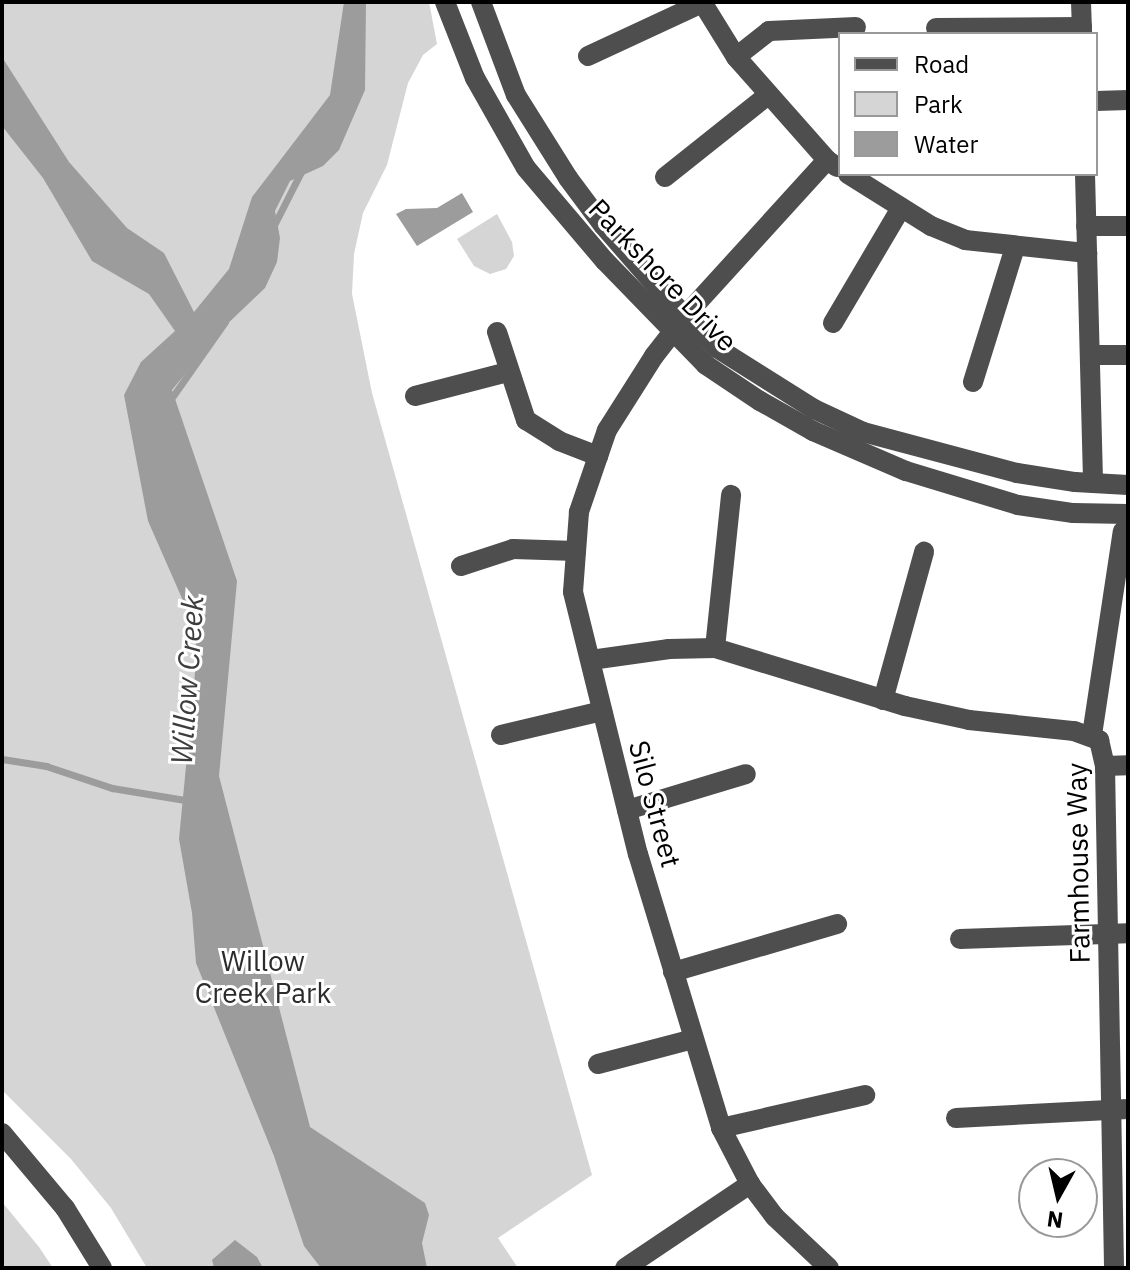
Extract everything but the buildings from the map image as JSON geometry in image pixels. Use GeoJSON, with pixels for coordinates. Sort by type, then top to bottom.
{"type":"FeatureCollection","features":[{"type":"Feature","properties":{"kind":"street","name":"Parkshore Drive"},"geometry":{"type":"LineString","coordinates":[[445,2],[475,78],[526,168],[605,261],[706,365],[760,401],[857,452],[966,492],[1018,505],[1125,523]]}},
{"type":"Feature","properties":{"kind":"street","name":"Parkshore Drive"},"geometry":{"type":"LineString","coordinates":[[481,2],[499,58],[540,137],[603,225],[717,348],[768,383],[863,432],[988,467],[1093,483],[1128,485]]}},
{"type":"Feature","properties":{"kind":"street"},"geometry":{"type":"LineString","coordinates":[[588,56],[702,2],[736,57],[833,164]]}},
{"type":"Feature","properties":{"kind":"street"},"geometry":{"type":"LineString","coordinates":[[936,28],[1082,30],[1081,2]]}},
{"type":"Feature","properties":{"kind":"street"},"geometry":{"type":"LineString","coordinates":[[736,57],[769,31],[856,27]]}},
{"type":"Feature","properties":{"kind":"street"},"geometry":{"type":"LineString","coordinates":[[665,177],[768,95]]}},
{"type":"Feature","properties":{"kind":"street"},"geometry":{"type":"LineString","coordinates":[[1098,101],[1128,100]]}},
{"type":"Feature","properties":{"kind":"street","name":"Silo Street"},"geometry":{"type":"LineString","coordinates":[[829,1268],[792,1236],[750,1184],[721,1128],[627,810],[573,592],[579,512],[607,430],[686,315],[833,164]]}},
{"type":"Feature","properties":{"kind":"street"},"geometry":{"type":"LineString","coordinates":[[851,176],[901,208],[965,240],[1087,253]]}},
{"type":"Feature","properties":{"kind":"street"},"geometry":{"type":"LineString","coordinates":[[1085,176],[1093,483]]}},
{"type":"Feature","properties":{"kind":"street"},"geometry":{"type":"LineString","coordinates":[[833,323],[901,208]]}},
{"type":"Feature","properties":{"kind":"street"},"geometry":{"type":"LineString","coordinates":[[1086,226],[1128,226]]}},
{"type":"Feature","properties":{"kind":"street"},"geometry":{"type":"LineString","coordinates":[[973,382],[1015,247]]}},
{"type":"Feature","properties":{"kind":"street"},"geometry":{"type":"LineString","coordinates":[[497,332],[526,420],[559,441],[598,456]]}},
{"type":"Feature","properties":{"kind":"street"},"geometry":{"type":"LineString","coordinates":[[1090,355],[1128,355]]}},
{"type":"Feature","properties":{"kind":"street"},"geometry":{"type":"LineString","coordinates":[[415,396],[508,372]]}},
{"type":"Feature","properties":{"kind":"street"},"geometry":{"type":"LineString","coordinates":[[715,648],[731,495]]}},
{"type":"Feature","properties":{"kind":"street"},"geometry":{"type":"LineString","coordinates":[[1092,735],[1125,523]]}},
{"type":"Feature","properties":{"kind":"street"},"geometry":{"type":"LineString","coordinates":[[461,566],[513,549],[576,551]]}},
{"type":"Feature","properties":{"kind":"street"},"geometry":{"type":"LineString","coordinates":[[883,700],[924,552]]}},
{"type":"Feature","properties":{"kind":"street","name":"Farmhouse Way"},"geometry":{"type":"LineString","coordinates":[[591,660],[669,649],[715,648],[883,700],[969,720],[1092,735],[1102,744],[1118,934],[1120,1109],[1114,1268]]}},
{"type":"Feature","properties":{"kind":"street"},"geometry":{"type":"LineString","coordinates":[[1106,651],[1128,651]]}},
{"type":"Feature","properties":{"kind":"street"},"geometry":{"type":"LineString","coordinates":[[501,735],[602,711]]}},
{"type":"Feature","properties":{"kind":"street"},"geometry":{"type":"LineString","coordinates":[[1105,766],[1128,765]]}},
{"type":"Feature","properties":{"kind":"street"},"geometry":{"type":"LineString","coordinates":[[627,810],[746,774]]}},
{"type":"Feature","properties":{"kind":"street"},"geometry":{"type":"LineString","coordinates":[[673,972],[837,924]]}},
{"type":"Feature","properties":{"kind":"street"},"geometry":{"type":"LineString","coordinates":[[960,939],[1118,934]]}},
{"type":"Feature","properties":{"kind":"street"},"geometry":{"type":"LineString","coordinates":[[598,1064],[693,1039]]}},
{"type":"Feature","properties":{"kind":"street"},"geometry":{"type":"LineString","coordinates":[[721,1128],[865,1095]]}},
{"type":"Feature","properties":{"kind":"street"},"geometry":{"type":"LineString","coordinates":[[956,1118],[1120,1109]]}},
{"type":"Feature","properties":{"kind":"street"},"geometry":{"type":"LineString","coordinates":[[2,1133],[65,1208],[102,1268]]}},
{"type":"Feature","properties":{"kind":"street"},"geometry":{"type":"LineString","coordinates":[[625,1268],[750,1184]]}},
{"type":"Feature","properties":{"kind":"green space","name":"Willow Creek Park"},"geometry":{"type":"Polygon","coordinates":[[[2,2],[429,2],[437,44],[423,55],[408,83],[387,165],[363,213],[354,254],[352,294],[372,393],[592,1175],[498,1238],[518,1268],[147,1268],[111,1208],[71,1159],[2,1090],[2,2]]]}},
{"type":"Feature","properties":{"kind":"green space"},"geometry":{"type":"Polygon","coordinates":[[[497,214],[512,242],[514,256],[506,269],[490,274],[474,266],[457,239],[497,214]]]}},
{"type":"Feature","properties":{"kind":"green space"},"geometry":{"type":"Polygon","coordinates":[[[2,1202],[39,1247],[53,1268],[2,1268],[2,1202]]]}},
{"type":"Feature","properties":{"kind":"water"},"geometry":{"type":"Polygon","coordinates":[[[344,2],[366,2],[365,90],[339,150],[323,166],[290,181],[275,211],[280,238],[277,262],[265,288],[221,330],[172,390],[237,581],[219,776],[310,1127],[425,1203],[429,1215],[422,1243],[427,1268],[321,1268],[304,1246],[274,1156],[196,963],[192,913],[179,839],[197,652],[192,621],[148,521],[124,395],[141,362],[175,331],[149,294],[92,261],[43,178],[2,126],[2,57],[69,162],[127,228],[164,253],[194,312],[229,269],[252,197],[330,95],[344,2]]]}},
{"type":"Feature","properties":{"kind":"water"},"geometry":{"type":"Polygon","coordinates":[[[462,193],[473,212],[417,246],[396,214],[406,209],[437,208],[462,193]]]}},
{"type":"Feature","properties":{"kind":"water"},"geometry":{"type":"Polygon","coordinates":[[[235,1240],[257,1257],[263,1268],[214,1268],[212,1260],[235,1240]]]}},
{"type":"Feature","properties":{"kind":"waterway","name":"Willow Creek"},"geometry":{"type":"LineString","coordinates":[[272,229],[303,168]]}},
{"type":"Feature","properties":{"kind":"waterway","name":"Willow Creek"},"geometry":{"type":"LineString","coordinates":[[168,403],[225,322]]}},
{"type":"Feature","properties":{"kind":"waterway"},"geometry":{"type":"LineString","coordinates":[[2,759],[46,766],[112,788],[191,801]]}}]}
